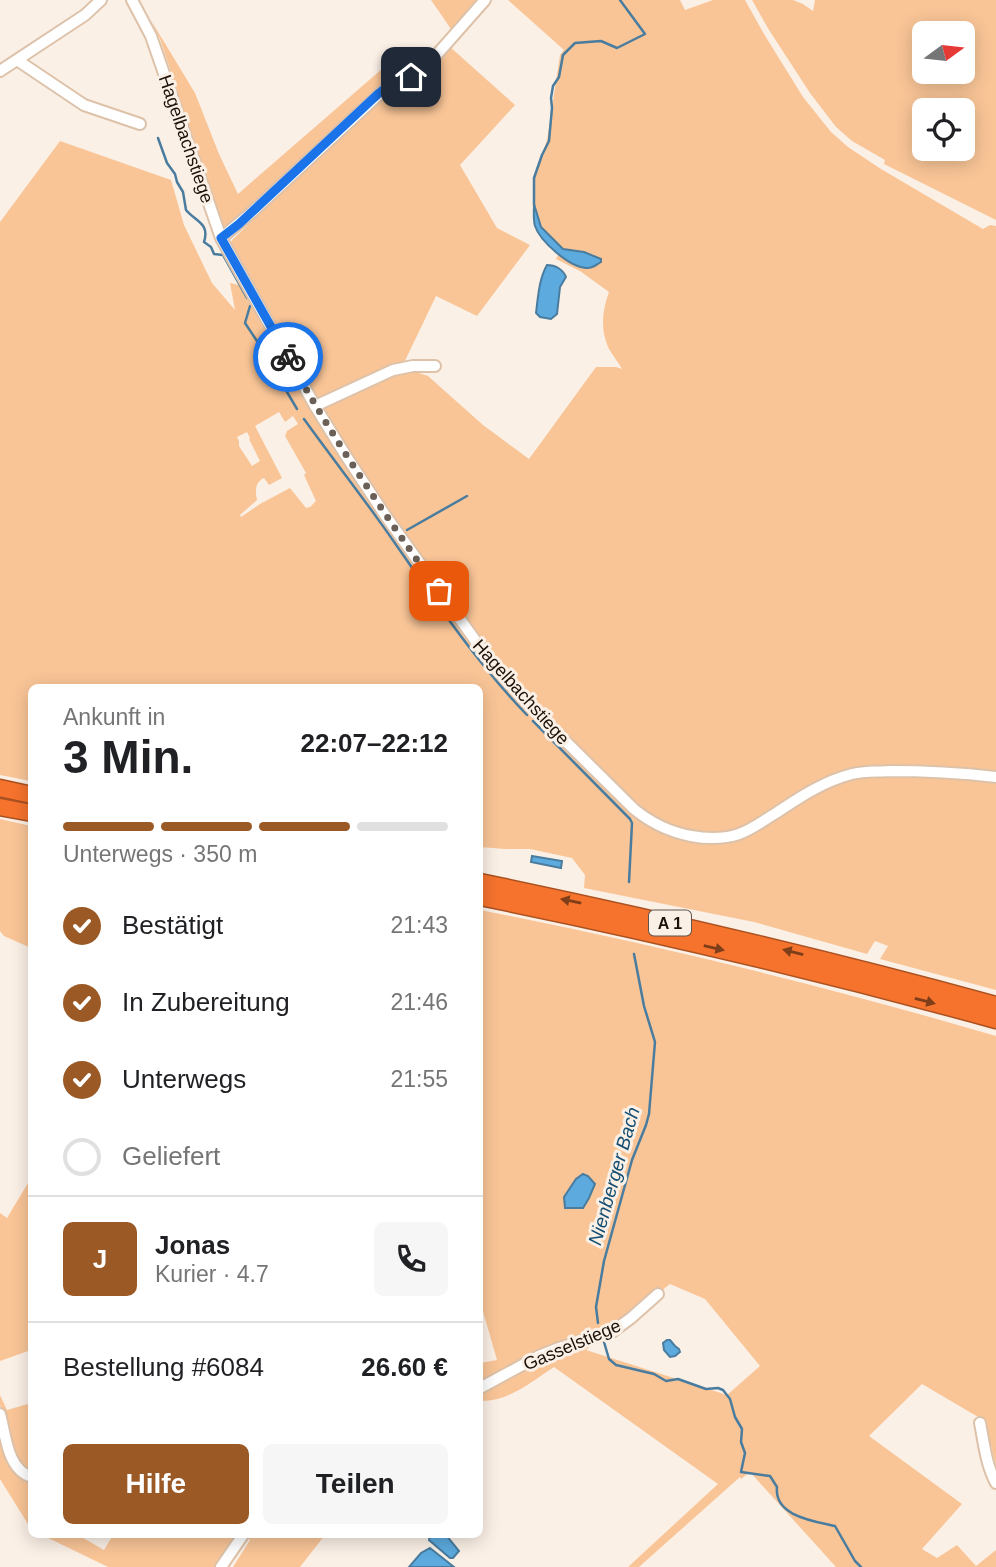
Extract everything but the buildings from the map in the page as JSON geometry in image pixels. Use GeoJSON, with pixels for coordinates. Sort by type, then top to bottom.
{"type":"FeatureCollection","features":[{"type":"Feature","properties":{"kind":"highway"},"geometry":{"type":"LineString","coordinates":[[0,789],[28,794]]}},
{"type":"Feature","properties":{"kind":"highway"},"geometry":{"type":"LineString","coordinates":[[0,807],[28,812]]}},
{"type":"Feature","properties":{"kind":"highway","name":"A 1"},"geometry":{"type":"LineString","coordinates":[[483,883],[646,917],[859,976],[996,1020]]}},
{"type":"Feature","properties":{"kind":"highway","name":"A 1"},"geometry":{"type":"LineString","coordinates":[[483,898],[996,1005]]}},
{"type":"Feature","properties":{"kind":"street"},"geometry":{"type":"LineString","coordinates":[[0,71],[85,15],[101,0]]}},
{"type":"Feature","properties":{"kind":"street","name":"Hagelbachstiege"},"geometry":{"type":"LineString","coordinates":[[132,0],[151,36],[221,238],[315,406],[385,515],[493,664],[535,711],[634,809],[660,826],[687,835],[727,836],[740,834],[756,826],[826,783],[865,772],[909,771],[996,777]]}},
{"type":"Feature","properties":{"kind":"street"},"geometry":{"type":"LineString","coordinates":[[221,238],[388,86],[425,68],[485,0]]}},
{"type":"Feature","properties":{"kind":"street"},"geometry":{"type":"LineString","coordinates":[[17,60],[84,105],[140,124]]}},
{"type":"Feature","properties":{"kind":"street"},"geometry":{"type":"LineString","coordinates":[[315,406],[394,370],[435,366]]}},
{"type":"Feature","properties":{"kind":"street","name":"Gasselstiege"},"geometry":{"type":"LineString","coordinates":[[483,1386],[538,1356],[612,1332],[659,1294]]}},
{"type":"Feature","properties":{"kind":"street"},"geometry":{"type":"LineString","coordinates":[[0,1414],[14,1463],[23,1474],[28,1476]]}},
{"type":"Feature","properties":{"kind":"street"},"geometry":{"type":"LineString","coordinates":[[980,1423],[985,1451],[996,1483]]}},
{"type":"Feature","properties":{"kind":"street"},"geometry":{"type":"LineString","coordinates":[[221,1567],[240,1538]]}},
{"type":"Feature","properties":{"kind":"shaded area"},"geometry":{"type":"Polygon","coordinates":[[[431,0],[477,0],[451,29],[431,0]]]}},
{"type":"Feature","properties":{"kind":"shaded area"},"geometry":{"type":"Polygon","coordinates":[[[508,0],[680,0],[685,10],[713,0],[745,0],[803,97],[831,132],[881,169],[983,229],[990,225],[996,226],[996,772],[943,767],[856,768],[820,780],[737,830],[711,834],[681,832],[643,815],[505,668],[353,459],[324,409],[388,376],[413,371],[428,376],[483,425],[529,459],[596,367],[622,369],[609,349],[604,335],[604,313],[609,292],[580,271],[556,259],[559,253],[534,223],[534,178],[547,140],[560,55],[564,50],[508,0]]]}},
{"type":"Feature","properties":{"kind":"shaded area"},"geometry":{"type":"Polygon","coordinates":[[[752,0],[793,0],[813,11],[815,0],[996,0],[996,220],[884,164],[885,160],[852,141],[836,127],[810,93],[752,0]]]}},
{"type":"Feature","properties":{"kind":"shaded area"},"geometry":{"type":"Polygon","coordinates":[[[152,22],[195,93],[238,194],[390,62],[397,75],[387,78],[228,227],[222,226],[152,22]]]}},
{"type":"Feature","properties":{"kind":"shaded area"},"geometry":{"type":"Polygon","coordinates":[[[449,46],[515,105],[460,165],[497,228],[530,245],[477,316],[436,296],[403,365],[384,368],[329,395],[317,398],[230,245],[232,240],[394,87],[414,85],[449,46]]]}},
{"type":"Feature","properties":{"kind":"shaded area"},"geometry":{"type":"Polygon","coordinates":[[[60,141],[171,180],[184,225],[212,283],[235,310],[230,283],[244,286],[281,354],[507,684],[660,826],[727,837],[852,774],[996,777],[996,990],[880,959],[888,946],[875,941],[867,954],[754,922],[584,888],[585,875],[572,858],[530,849],[483,847],[483,684],[28,684],[28,780],[0,775],[0,222],[60,141]],[[279,412],[255,426],[282,478],[269,485],[264,478],[261,480],[256,487],[257,500],[241,517],[290,488],[306,508],[316,501],[304,475],[306,473],[285,436],[287,431],[298,424],[293,416],[285,422],[279,412]],[[247,432],[237,437],[239,446],[252,466],[260,461],[247,432]]]}},
{"type":"Feature","properties":{"kind":"shaded area"},"geometry":{"type":"Polygon","coordinates":[[[0,819],[28,825],[28,947],[4,936],[0,931],[0,819]]]}},
{"type":"Feature","properties":{"kind":"shaded area"},"geometry":{"type":"Polygon","coordinates":[[[483,911],[739,967],[996,1036],[996,1466],[985,1421],[922,1384],[869,1436],[962,1504],[922,1549],[937,1558],[957,1545],[976,1566],[996,1550],[996,1567],[836,1567],[750,1472],[741,1479],[740,1477],[639,1567],[628,1567],[718,1484],[554,1367],[510,1395],[483,1401],[483,1362],[497,1360],[483,1311],[483,911]],[[583,1174],[576,1179],[564,1197],[565,1208],[583,1208],[589,1198],[583,1174]],[[670,1284],[586,1350],[727,1395],[760,1366],[705,1299],[670,1284]]]}},
{"type":"Feature","properties":{"kind":"shaded area"},"geometry":{"type":"Polygon","coordinates":[[[28,1183],[28,1351],[0,1361],[0,1213],[7,1218],[28,1183]]]}},
{"type":"Feature","properties":{"kind":"shaded area"},"geometry":{"type":"Polygon","coordinates":[[[0,1395],[7,1410],[28,1404],[28,1470],[16,1459],[0,1405],[0,1395]]]}},
{"type":"Feature","properties":{"kind":"shaded area"},"geometry":{"type":"Polygon","coordinates":[[[0,1426],[20,1477],[28,1479],[28,1524],[0,1479],[0,1426]]]}},
{"type":"Feature","properties":{"kind":"shaded area"},"geometry":{"type":"Polygon","coordinates":[[[48,1538],[83,1538],[104,1550],[111,1538],[238,1538],[245,1541],[224,1567],[108,1567],[48,1538]]]}},
{"type":"Feature","properties":{"kind":"shaded area"},"geometry":{"type":"Polygon","coordinates":[[[248,1538],[323,1538],[300,1567],[233,1567],[250,1540],[248,1538]]]}},
{"type":"Feature","properties":{"kind":"water"},"geometry":{"type":"Polygon","coordinates":[[[534,204],[541,227],[563,249],[584,252],[601,259],[601,262],[590,268],[579,267],[556,252],[535,226],[534,204]]]}},
{"type":"Feature","properties":{"kind":"water"},"geometry":{"type":"Polygon","coordinates":[[[547,265],[558,268],[566,277],[560,287],[557,314],[551,319],[540,317],[536,313],[547,265]]]}},
{"type":"Feature","properties":{"kind":"water"},"geometry":{"type":"Polygon","coordinates":[[[532,856],[562,861],[561,868],[531,862],[532,856]]]}},
{"type":"Feature","properties":{"kind":"water"},"geometry":{"type":"Polygon","coordinates":[[[583,1174],[595,1184],[589,1198],[583,1208],[565,1208],[564,1197],[576,1179],[583,1174]]]}},
{"type":"Feature","properties":{"kind":"water"},"geometry":{"type":"Polygon","coordinates":[[[667,1340],[679,1349],[680,1352],[675,1356],[670,1357],[664,1350],[663,1343],[667,1340]]]}},
{"type":"Feature","properties":{"kind":"water"},"geometry":{"type":"Polygon","coordinates":[[[448,1538],[459,1551],[450,1558],[429,1540],[448,1538]]]}},
{"type":"Feature","properties":{"kind":"water"},"geometry":{"type":"Polygon","coordinates":[[[430,1548],[454,1567],[409,1567],[421,1553],[430,1548]]]}},
{"type":"Feature","properties":{"kind":"waterway"},"geometry":{"type":"LineString","coordinates":[[534,205],[534,178],[549,141],[551,98],[563,55],[575,43],[601,41],[617,48],[645,34],[620,0]]}},
{"type":"Feature","properties":{"kind":"waterway","name":"Nienberger Bach"},"geometry":{"type":"LineString","coordinates":[[158,138],[167,163],[183,192],[186,210],[204,227],[204,242],[211,247],[214,254],[223,255],[247,298]]}},
{"type":"Feature","properties":{"kind":"waterway","name":"Nienberger Bach"},"geometry":{"type":"LineString","coordinates":[[250,306],[245,323],[297,409]]}},
{"type":"Feature","properties":{"kind":"waterway","name":"Nienberger Bach"},"geometry":{"type":"LineString","coordinates":[[304,419],[455,628],[527,715]]}},
{"type":"Feature","properties":{"kind":"waterway"},"geometry":{"type":"LineString","coordinates":[[407,530],[467,496]]}},
{"type":"Feature","properties":{"kind":"waterway","name":"Nienberger Bach"},"geometry":{"type":"LineString","coordinates":[[533,721],[630,819],[629,882]]}},
{"type":"Feature","properties":{"kind":"waterway","name":"Nienberger Bach"},"geometry":{"type":"LineString","coordinates":[[598,1323],[596,1307],[604,1261],[632,1160],[649,1114],[655,1042],[644,1006],[634,954]]}},
{"type":"Feature","properties":{"kind":"waterway","name":"Nienberger Bach"},"geometry":{"type":"LineString","coordinates":[[604,1342],[609,1359],[616,1365],[654,1374],[666,1381],[678,1379],[706,1389],[723,1390],[730,1399],[742,1429],[741,1442],[745,1453],[741,1472],[770,1476],[777,1487],[782,1505],[788,1511],[806,1519],[835,1526],[861,1567]]}},
{"type":"Feature","properties":{"kind":"way so far"},"geometry":{"type":"LineString","coordinates":[[288,357],[346,456],[439,591]]}},
{"type":"Feature","properties":{"kind":"route"},"geometry":{"type":"LineString","coordinates":[[288,357],[221,238],[378,94],[392,83],[411,77]]}}]}
